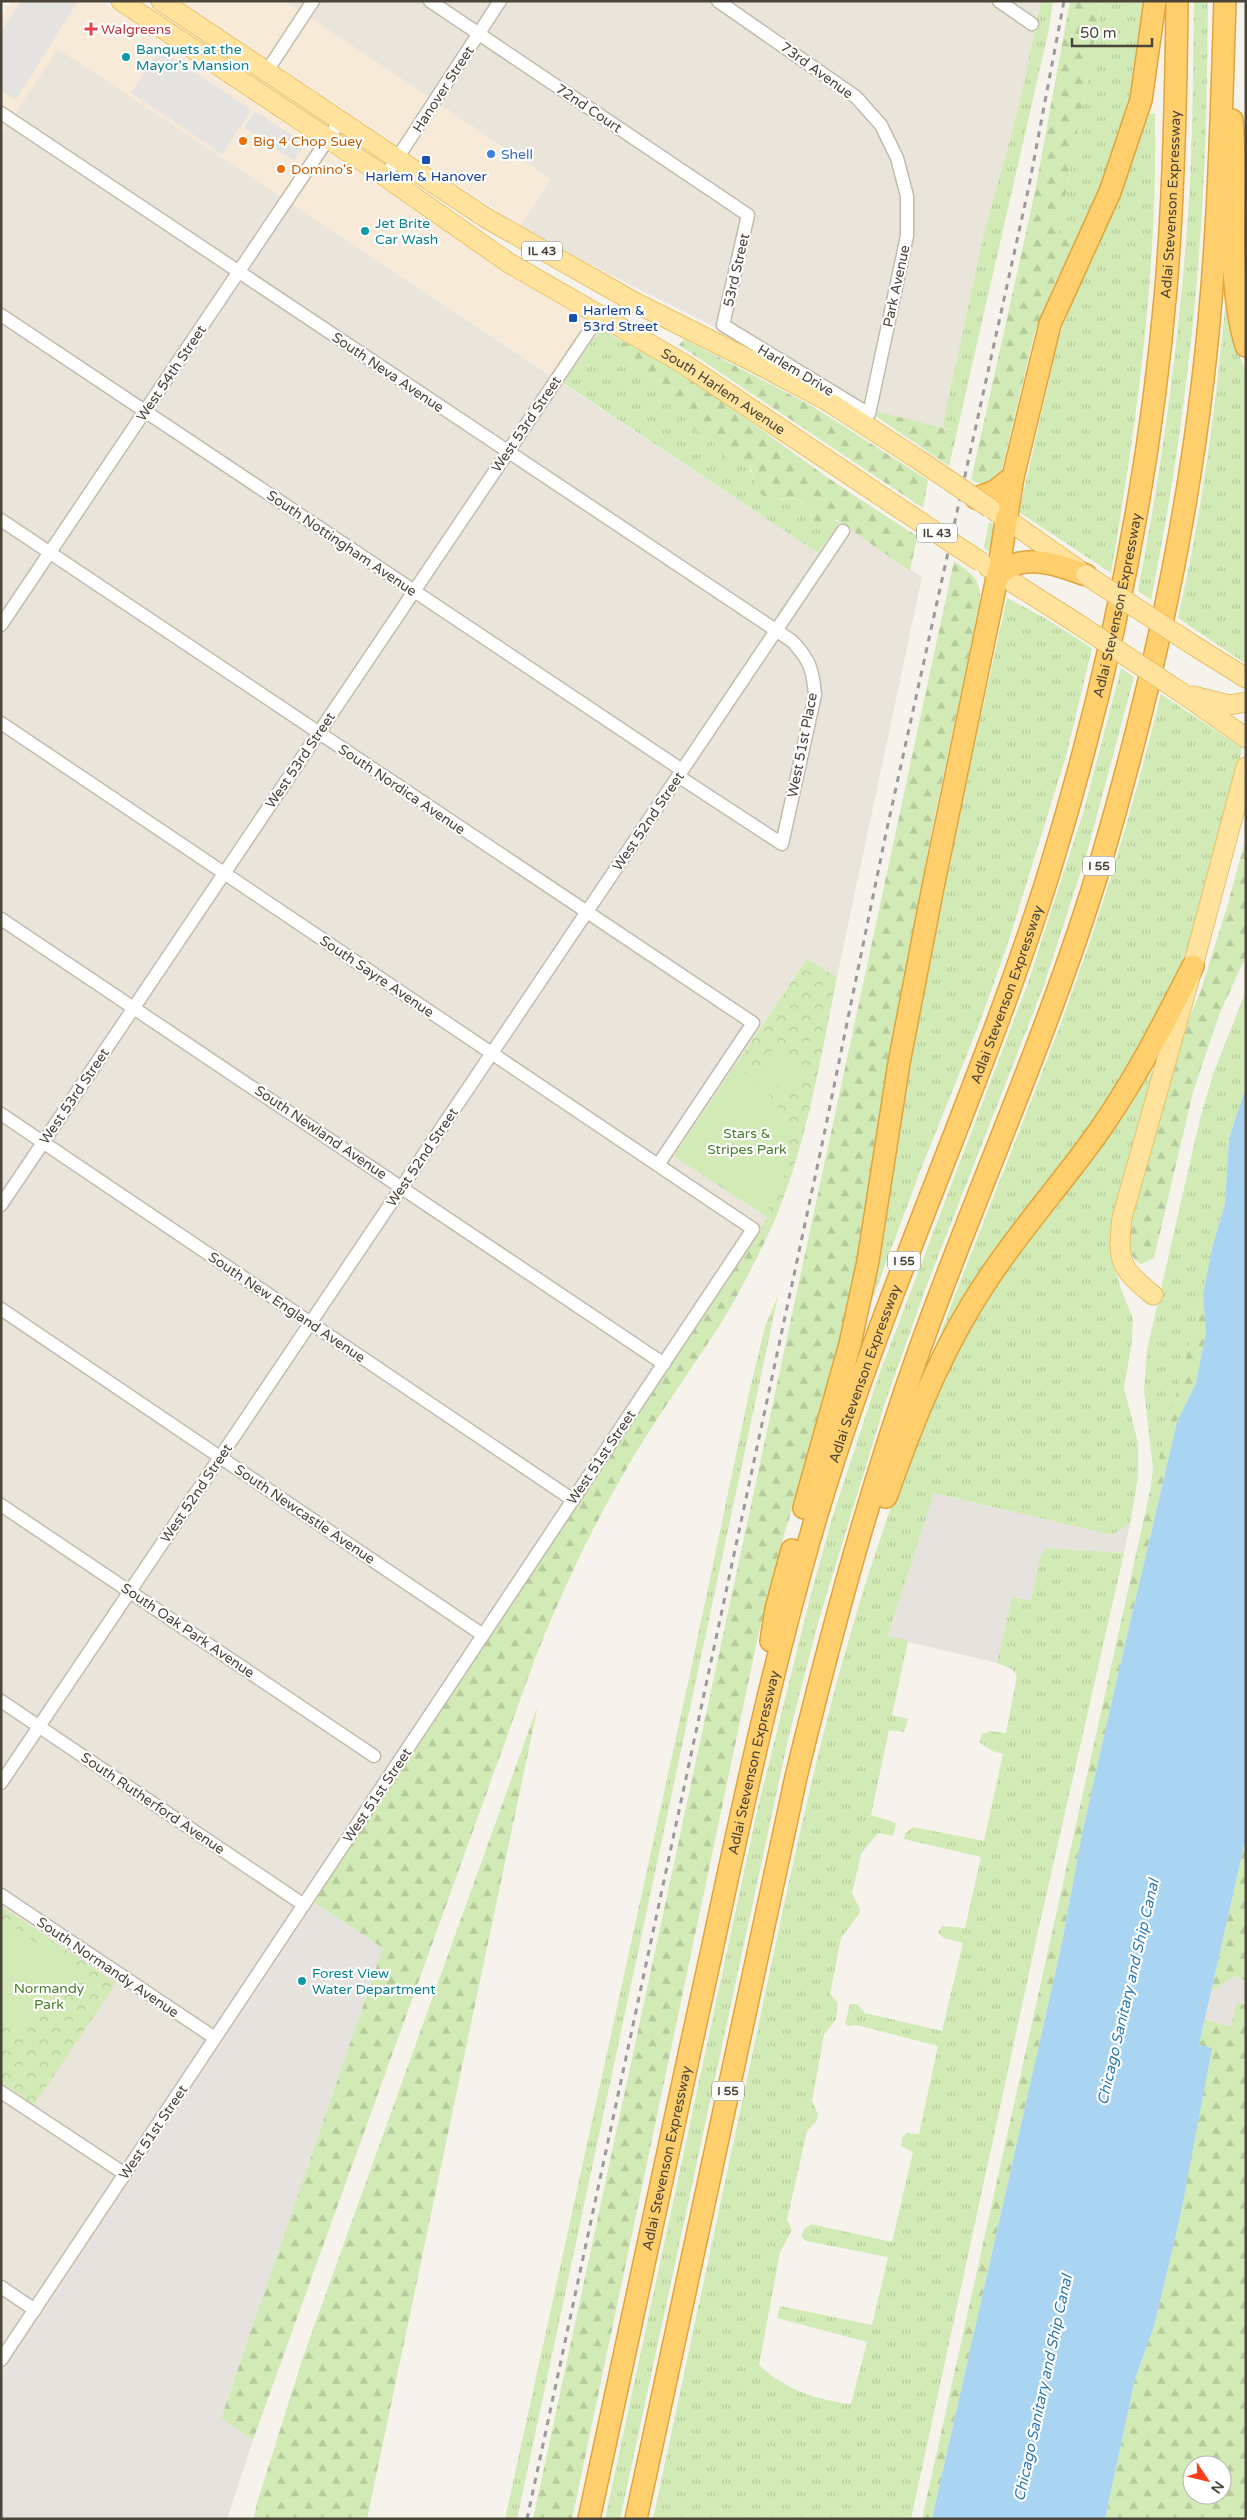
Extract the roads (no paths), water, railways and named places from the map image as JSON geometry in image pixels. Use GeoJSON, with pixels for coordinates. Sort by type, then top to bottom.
{"type":"FeatureCollection","features":[{"type":"Feature","properties":{"kind":"highway"},"geometry":{"type":"LineString","coordinates":[[760,1729],[776,1609],[850,1344],[868,1261],[904,1036],[989,567],[992,504],[1012,477],[1050,324],[1110,192],[1130,136],[1141,100],[1155,1]]}},
{"type":"Feature","properties":{"kind":"highway","name":"Adlai Stevenson Expressway"},"geometry":{"type":"LineString","coordinates":[[589,2519],[760,1729],[816,1518],[849,1411],[889,1299],[1024,945],[1070,801],[1108,652],[1138,498],[1161,332],[1171,192],[1177,1]]}},
{"type":"Feature","properties":{"kind":"highway","name":"I 55"},"geometry":{"type":"LineString","coordinates":[[636,2519],[794,1787],[824,1663],[874,1486],[919,1351],[1035,1053],[1100,861],[1130,756],[1170,586],[1203,380],[1217,207],[1225,1]]}},
{"type":"Feature","properties":{"kind":"highway"},"geometry":{"type":"LineString","coordinates":[[1224,33],[1235,155],[1236,289],[1246,346]]}},
{"type":"Feature","properties":{"kind":"highway"},"geometry":{"type":"LineString","coordinates":[[992,504],[1012,477]]}},
{"type":"Feature","properties":{"kind":"highway"},"geometry":{"type":"LineString","coordinates":[[989,567],[1020,563],[1053,564],[1086,575]]}},
{"type":"Feature","properties":{"kind":"highway"},"geometry":{"type":"LineString","coordinates":[[824,1663],[908,1433],[948,1345],[1000,1261],[1087,1147],[1136,1074],[1193,966]]}},
{"type":"Feature","properties":{"kind":"main road","name":"South Harlem Avenue"},"geometry":{"type":"LineString","coordinates":[[121,1],[385,177],[509,263],[740,400],[989,567],[1182,693],[1246,738]]}},
{"type":"Feature","properties":{"kind":"main road","name":"IL 43"},"geometry":{"type":"LineString","coordinates":[[161,1],[397,160],[533,246],[636,303],[826,400],[992,504],[1086,575],[1246,678]]}},
{"type":"Feature","properties":{"kind":"main road"},"geometry":{"type":"LineString","coordinates":[[1182,693],[1229,705],[1246,702]]}},
{"type":"Feature","properties":{"kind":"main road"},"geometry":{"type":"LineString","coordinates":[[1153,1295],[1129,1275],[1121,1259],[1119,1241],[1122,1218],[1243,785],[1246,767]]}},
{"type":"Feature","properties":{"kind":"street"},"geometry":{"type":"LineString","coordinates":[[267,71],[313,1]]}},
{"type":"Feature","properties":{"kind":"street","name":"72nd Court"},"geometry":{"type":"LineString","coordinates":[[430,1],[748,215]]}},
{"type":"Feature","properties":{"kind":"street","name":"Hanover Street"},"geometry":{"type":"LineString","coordinates":[[385,177],[500,1]]}},
{"type":"Feature","properties":{"kind":"street","name":"73rd Avenue"},"geometry":{"type":"LineString","coordinates":[[718,1],[856,97],[880,125],[896,158]]}},
{"type":"Feature","properties":{"kind":"street"},"geometry":{"type":"LineString","coordinates":[[999,1],[1032,24]]}},
{"type":"Feature","properties":{"kind":"street","name":"South Neva Avenue"},"geometry":{"type":"LineString","coordinates":[[1,112],[776,630]]}},
{"type":"Feature","properties":{"kind":"street","name":"West 54th Street"},"geometry":{"type":"LineString","coordinates":[[1,626],[340,121]]}},
{"type":"Feature","properties":{"kind":"street","name":"Park Avenue"},"geometry":{"type":"LineString","coordinates":[[869,414],[907,236],[907,196],[896,158]]}},
{"type":"Feature","properties":{"kind":"street","name":"53rd Street"},"geometry":{"type":"LineString","coordinates":[[723,325],[748,215]]}},
{"type":"Feature","properties":{"kind":"street","name":"South Nottingham Avenue"},"geometry":{"type":"LineString","coordinates":[[1,315],[413,591],[782,844]]}},
{"type":"Feature","properties":{"kind":"street","name":"West 53rd Street"},"geometry":{"type":"LineString","coordinates":[[1,1205],[507,451],[600,316]]}},
{"type":"Feature","properties":{"kind":"street","name":"Harlem Drive"},"geometry":{"type":"LineString","coordinates":[[723,325],[869,414]]}},
{"type":"Feature","properties":{"kind":"street","name":"South Nordica Avenue"},"geometry":{"type":"LineString","coordinates":[[1,520],[753,1023],[658,1165]]}},
{"type":"Feature","properties":{"kind":"street","name":"West 52nd Street"},"geometry":{"type":"LineString","coordinates":[[1,1783],[843,531]]}},
{"type":"Feature","properties":{"kind":"street","name":"West 51st Place"},"geometry":{"type":"LineString","coordinates":[[776,630],[792,641],[804,654],[813,672],[815,695],[782,844]]}},
{"type":"Feature","properties":{"kind":"street","name":"South Sayre Avenue"},"geometry":{"type":"LineString","coordinates":[[1,723],[753,1229]]}},
{"type":"Feature","properties":{"kind":"street","name":"South Newland Avenue"},"geometry":{"type":"LineString","coordinates":[[1,919],[402,1186],[664,1364]]}},
{"type":"Feature","properties":{"kind":"street","name":"South New England Avenue"},"geometry":{"type":"LineString","coordinates":[[1,1114],[573,1500]]}},
{"type":"Feature","properties":{"kind":"street","name":"West 51st Street"},"geometry":{"type":"LineString","coordinates":[[1,2360],[753,1229]]}},
{"type":"Feature","properties":{"kind":"street","name":"South Newcastle Avenue"},"geometry":{"type":"LineString","coordinates":[[1,1310],[221,1456],[483,1636]]}},
{"type":"Feature","properties":{"kind":"street","name":"South Oak Park Avenue"},"geometry":{"type":"LineString","coordinates":[[1,1505],[374,1756]]}},
{"type":"Feature","properties":{"kind":"street","name":"South Rutherford Avenue"},"geometry":{"type":"LineString","coordinates":[[1,1701],[304,1905]]}},
{"type":"Feature","properties":{"kind":"street","name":"South Normandy Avenue"},"geometry":{"type":"LineString","coordinates":[[1,1895],[215,2038]]}},
{"type":"Feature","properties":{"kind":"street"},"geometry":{"type":"LineString","coordinates":[[1,2092],[125,2174]]}},
{"type":"Feature","properties":{"kind":"street"},"geometry":{"type":"LineString","coordinates":[[1,2288],[35,2310]]}},
{"type":"Feature","properties":{"kind":"water","name":"Chicago Sanitary and Ship Canal"},"geometry":{"type":"Polygon","coordinates":[[[1246,1087],[1246,1837],[1199,2045],[1212,2048],[1181,2213],[1155,2323],[1135,2379],[1105,2519],[932,2519],[1062,1943],[1082,1834],[1113,1696],[1177,1422],[1196,1383],[1206,1332],[1203,1295],[1212,1248],[1225,1204],[1229,1138],[1246,1087]]]}},
{"type":"Feature","properties":{"kind":"railway"},"geometry":{"type":"LineString","coordinates":[[527,2519],[824,1135],[886,833],[1029,186],[1064,1]]}},
{"type":"Feature","properties":{"kind":"place","name":"Walgreens"},"geometry":{"type":"Point","coordinates":[91,29]}},
{"type":"Feature","properties":{"kind":"place","name":"Banquets at the Mayor's Mansion"},"geometry":{"type":"Point","coordinates":[126,57]}},
{"type":"Feature","properties":{"kind":"place","name":"Big 4 Chop Suey"},"geometry":{"type":"Point","coordinates":[243,141]}},
{"type":"Feature","properties":{"kind":"place","name":"Shell"},"geometry":{"type":"Point","coordinates":[491,154]}},
{"type":"Feature","properties":{"kind":"place","name":"Harlem & Hanover"},"geometry":{"type":"Point","coordinates":[426,160]}},
{"type":"Feature","properties":{"kind":"place","name":"Domino's"},"geometry":{"type":"Point","coordinates":[281,169]}},
{"type":"Feature","properties":{"kind":"place","name":"Jet Brite Car Wash"},"geometry":{"type":"Point","coordinates":[365,231]}},
{"type":"Feature","properties":{"kind":"place","name":"Harlem & 53rd Street"},"geometry":{"type":"Point","coordinates":[573,318]}},
{"type":"Feature","properties":{"kind":"place","name":"Forest View Water Department"},"geometry":{"type":"Point","coordinates":[302,1981]}},
{"type":"Feature","properties":{"kind":"park label","name":"Stars & Stripes Park"},"geometry":{"type":"Point","coordinates":[747,1142]}},
{"type":"Feature","properties":{"kind":"park label","name":"Normandy Park"},"geometry":{"type":"Point","coordinates":[49,1996]}}]}
